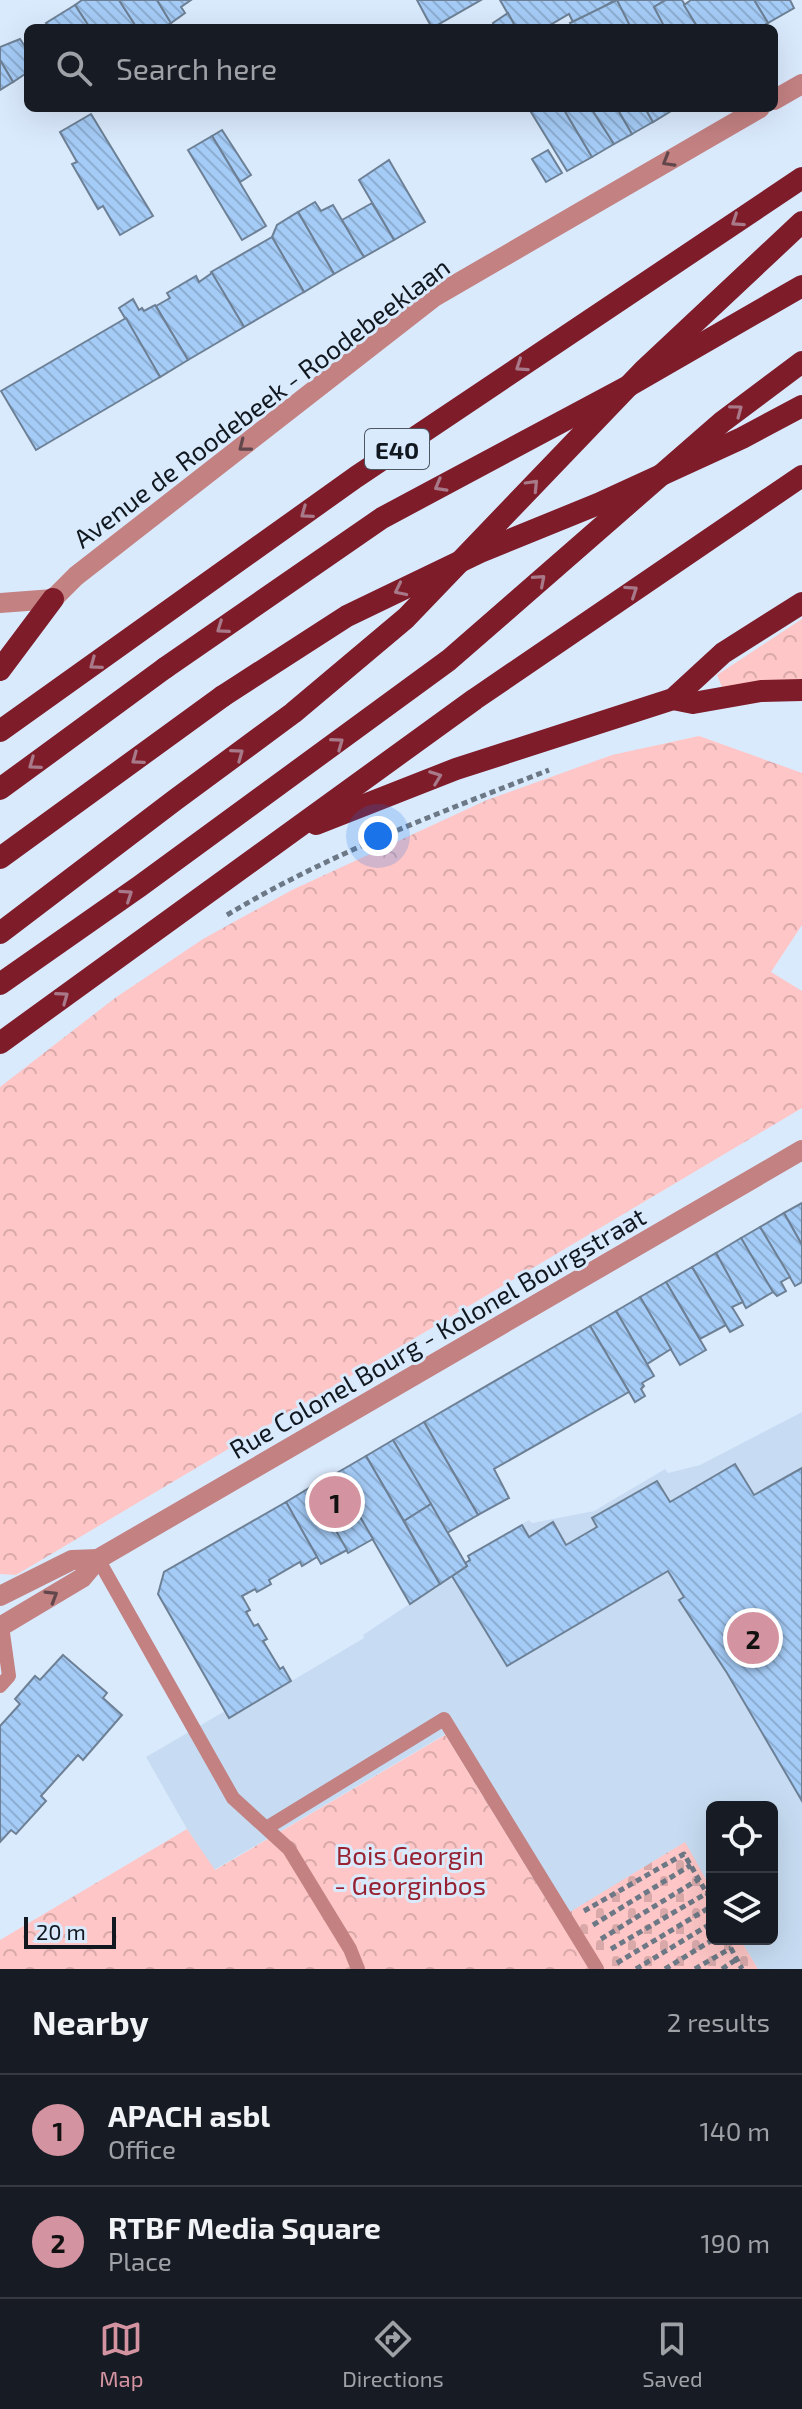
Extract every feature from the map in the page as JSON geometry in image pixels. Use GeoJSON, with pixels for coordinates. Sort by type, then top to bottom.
{"type":"FeatureCollection","features":[{"type":"Feature","properties":{"kind":"highway","name":"E40"},"geometry":{"type":"LineString","coordinates":[[0,731],[356,477],[802,178]]}},
{"type":"Feature","properties":{"kind":"highway"},"geometry":{"type":"LineString","coordinates":[[0,933],[293,713],[406,618],[643,371],[802,222]]}},
{"type":"Feature","properties":{"kind":"highway","name":"E40"},"geometry":{"type":"LineString","coordinates":[[0,789],[165,668],[382,518],[625,388],[802,286]]}},
{"type":"Feature","properties":{"kind":"highway"},"geometry":{"type":"LineString","coordinates":[[0,984],[140,886],[449,660],[722,422],[802,362]]}},
{"type":"Feature","properties":{"kind":"highway"},"geometry":{"type":"LineString","coordinates":[[0,858],[223,696],[347,616],[480,552],[598,504],[742,438],[802,406]]}},
{"type":"Feature","properties":{"kind":"highway"},"geometry":{"type":"LineString","coordinates":[[0,1043],[475,699],[802,476]]}},
{"type":"Feature","properties":{"kind":"highway"},"geometry":{"type":"LineString","coordinates":[[0,670],[53,599]]}},
{"type":"Feature","properties":{"kind":"highway"},"geometry":{"type":"LineString","coordinates":[[285,836],[456,769],[673,699],[723,653],[802,603]]}},
{"type":"Feature","properties":{"kind":"highway"},"geometry":{"type":"LineString","coordinates":[[673,699],[693,703],[761,691],[802,690]]}},
{"type":"Feature","properties":{"kind":"street"},"geometry":{"type":"LineString","coordinates":[[778,98],[802,84]]}},
{"type":"Feature","properties":{"kind":"street","name":"Avenue de Roodebeek - Roodebeeklaan"},"geometry":{"type":"LineString","coordinates":[[53,599],[76,576],[434,297],[753,112]]}},
{"type":"Feature","properties":{"kind":"street"},"geometry":{"type":"LineString","coordinates":[[0,603],[53,599]]}},
{"type":"Feature","properties":{"kind":"street","name":"Rue Colonel Bourg - Kolonel Bourgstraat"},"geometry":{"type":"LineString","coordinates":[[1,1627],[82,1578],[98,1559],[802,1150]]}},
{"type":"Feature","properties":{"kind":"street","name":"Rue Colonel Bourg - Kolonel Bourgstraat"},"geometry":{"type":"LineString","coordinates":[[0,1596],[72,1560],[98,1559]]}},
{"type":"Feature","properties":{"kind":"lane"},"geometry":{"type":"LineString","coordinates":[[98,1559],[233,1798],[289,1849],[350,1949],[358,1969]]}},
{"type":"Feature","properties":{"kind":"lane"},"geometry":{"type":"LineString","coordinates":[[0,1686],[9,1676],[1,1627]]}},
{"type":"Feature","properties":{"kind":"lane"},"geometry":{"type":"LineString","coordinates":[[268,1827],[444,1719],[598,1963]]}},
{"type":"Feature","properties":{"kind":"path"},"geometry":{"type":"LineString","coordinates":[[214,923],[268,890],[386,833],[552,768]]}},
{"type":"Feature","properties":{"kind":"path"},"geometry":{"type":"LineString","coordinates":[[574,1917],[684,1854],[706,1891]]}},
{"type":"Feature","properties":{"kind":"path"},"geometry":{"type":"LineString","coordinates":[[583,1931],[691,1865]]}},
{"type":"Feature","properties":{"kind":"path"},"geometry":{"type":"LineString","coordinates":[[592,1944],[699,1879]]}},
{"type":"Feature","properties":{"kind":"path"},"geometry":{"type":"LineString","coordinates":[[598,1963],[706,1894]]}},
{"type":"Feature","properties":{"kind":"path"},"geometry":{"type":"LineString","coordinates":[[607,1969],[706,1908]]}},
{"type":"Feature","properties":{"kind":"path"},"geometry":{"type":"LineString","coordinates":[[636,1969],[706,1927]]}},
{"type":"Feature","properties":{"kind":"path"},"geometry":{"type":"LineString","coordinates":[[665,1969],[706,1944]]}},
{"type":"Feature","properties":{"kind":"path"},"geometry":{"type":"LineString","coordinates":[[729,1945],[742,1969]]}},
{"type":"Feature","properties":{"kind":"path"},"geometry":{"type":"LineString","coordinates":[[695,1969],[731,1948]]}},
{"type":"Feature","properties":{"kind":"path"},"geometry":{"type":"LineString","coordinates":[[722,1969],[737,1959]]}},
{"type":"Feature","properties":{"kind":"shaded area"},"geometry":{"type":"Polygon","coordinates":[[[802,1412],[802,1969],[758,1969],[744,1945],[778,1945],[778,1801],[706,1801],[706,1880],[684,1843],[570,1913],[456,1728],[214,1870],[146,1757],[225,1711],[229,1718],[364,1638],[363,1635],[466,1566],[465,1563],[470,1560],[468,1556],[529,1520],[532,1523],[594,1511],[665,1469],[668,1473],[700,1465],[802,1412]]]}},
{"type":"Feature","properties":{"kind":"green space"},"geometry":{"type":"Polygon","coordinates":[[[802,619],[802,682],[722,687],[717,675],[802,619]]]}},
{"type":"Feature","properties":{"kind":"green space"},"geometry":{"type":"Polygon","coordinates":[[[699,736],[802,773],[802,925],[771,972],[802,991],[802,1108],[16,1575],[0,1574],[0,1087],[115,998],[203,939],[292,890],[487,800],[612,755],[699,736]]]}},
{"type":"Feature","properties":{"kind":"green space"},"geometry":{"type":"Polygon","coordinates":[[[456,1728],[570,1912],[685,1842],[706,1879],[706,1945],[744,1945],[758,1969],[589,1969],[445,1735],[456,1728]]]}},
{"type":"Feature","properties":{"kind":"green space","name":"Bois Georgin - Georginbos"},"geometry":{"type":"Polygon","coordinates":[[[445,1735],[589,1969],[0,1969],[0,1940],[187,1829],[215,1870],[445,1735]]]}},
{"type":"Feature","properties":{"kind":"building"},"geometry":{"type":"Polygon","coordinates":[[[82,0],[119,0],[134,24],[87,24],[75,5],[82,0]]]}},
{"type":"Feature","properties":{"kind":"building"},"geometry":{"type":"Polygon","coordinates":[[[119,0],[157,0],[171,23],[169,24],[134,24],[119,0]]]}},
{"type":"Feature","properties":{"kind":"building"},"geometry":{"type":"Polygon","coordinates":[[[157,0],[191,0],[181,7],[185,13],[171,23],[157,0]]]}},
{"type":"Feature","properties":{"kind":"building"},"geometry":{"type":"Polygon","coordinates":[[[417,0],[481,0],[439,24],[430,24],[417,0]]]}},
{"type":"Feature","properties":{"kind":"building"},"geometry":{"type":"Polygon","coordinates":[[[500,0],[615,0],[574,24],[569,14],[552,24],[514,24],[500,0]]]}},
{"type":"Feature","properties":{"kind":"building"},"geometry":{"type":"Polygon","coordinates":[[[617,0],[630,24],[571,24],[617,0]]]}},
{"type":"Feature","properties":{"kind":"building"},"geometry":{"type":"Polygon","coordinates":[[[617,0],[666,0],[654,7],[663,24],[629,24],[617,0]]]}},
{"type":"Feature","properties":{"kind":"building"},"geometry":{"type":"Polygon","coordinates":[[[666,0],[682,0],[696,24],[663,24],[654,7],[666,0]]]}},
{"type":"Feature","properties":{"kind":"building"},"geometry":{"type":"Polygon","coordinates":[[[691,0],[754,0],[768,23],[696,24],[684,5],[691,0]]]}},
{"type":"Feature","properties":{"kind":"building"},"geometry":{"type":"Polygon","coordinates":[[[754,0],[790,0],[794,8],[768,23],[754,0]]]}},
{"type":"Feature","properties":{"kind":"building"},"geometry":{"type":"Polygon","coordinates":[[[75,5],[87,24],[47,24],[75,5]]]}},
{"type":"Feature","properties":{"kind":"building"},"geometry":{"type":"Polygon","coordinates":[[[508,13],[514,24],[494,24],[508,13]]]}},
{"type":"Feature","properties":{"kind":"building"},"geometry":{"type":"Polygon","coordinates":[[[20,39],[24,45],[24,75],[13,82],[0,60],[0,47],[20,39]]]}},
{"type":"Feature","properties":{"kind":"building"},"geometry":{"type":"Polygon","coordinates":[[[0,60],[13,82],[0,90],[0,60]]]}},
{"type":"Feature","properties":{"kind":"building"},"geometry":{"type":"Polygon","coordinates":[[[531,112],[565,112],[592,157],[567,171],[531,112]]]}},
{"type":"Feature","properties":{"kind":"building"},"geometry":{"type":"Polygon","coordinates":[[[565,112],[594,112],[614,144],[592,157],[565,112]]]}},
{"type":"Feature","properties":{"kind":"building"},"geometry":{"type":"Polygon","coordinates":[[[594,112],[619,112],[632,134],[614,144],[594,112]]]}},
{"type":"Feature","properties":{"kind":"building"},"geometry":{"type":"Polygon","coordinates":[[[619,112],[647,112],[653,122],[632,134],[619,112]]]}},
{"type":"Feature","properties":{"kind":"building"},"geometry":{"type":"Polygon","coordinates":[[[647,112],[669,112],[653,122],[647,112]]]}},
{"type":"Feature","properties":{"kind":"building"},"geometry":{"type":"Polygon","coordinates":[[[91,114],[153,216],[120,235],[103,206],[98,209],[72,164],[77,162],[60,132],[91,114]]]}},
{"type":"Feature","properties":{"kind":"building"},"geometry":{"type":"Polygon","coordinates":[[[222,130],[251,175],[240,182],[212,136],[222,130]]]}},
{"type":"Feature","properties":{"kind":"building"},"geometry":{"type":"Polygon","coordinates":[[[212,136],[266,226],[242,240],[188,150],[212,136]]]}},
{"type":"Feature","properties":{"kind":"building"},"geometry":{"type":"Polygon","coordinates":[[[548,150],[562,173],[546,182],[532,159],[548,150]]]}},
{"type":"Feature","properties":{"kind":"building"},"geometry":{"type":"Polygon","coordinates":[[[389,160],[425,222],[394,240],[359,180],[389,160]]]}},
{"type":"Feature","properties":{"kind":"building"},"geometry":{"type":"Polygon","coordinates":[[[315,202],[321,211],[333,205],[364,257],[334,274],[298,212],[315,202]]]}},
{"type":"Feature","properties":{"kind":"building"},"geometry":{"type":"Polygon","coordinates":[[[372,203],[394,240],[364,257],[342,220],[372,203]]]}},
{"type":"Feature","properties":{"kind":"building"},"geometry":{"type":"Polygon","coordinates":[[[298,212],[334,274],[304,292],[272,237],[277,225],[298,212]]]}},
{"type":"Feature","properties":{"kind":"building"},"geometry":{"type":"Polygon","coordinates":[[[272,237],[304,292],[244,327],[211,272],[272,237]]]}},
{"type":"Feature","properties":{"kind":"building"},"geometry":{"type":"Polygon","coordinates":[[[212,273],[244,327],[188,360],[156,306],[170,298],[167,293],[196,276],[199,282],[212,273]]]}},
{"type":"Feature","properties":{"kind":"building"},"geometry":{"type":"Polygon","coordinates":[[[133,299],[139,310],[142,308],[144,311],[155,305],[188,360],[160,377],[119,308],[133,299]]]}},
{"type":"Feature","properties":{"kind":"building"},"geometry":{"type":"Polygon","coordinates":[[[126,318],[160,377],[36,450],[1,391],[126,318]]]}},
{"type":"Feature","properties":{"kind":"building"},"geometry":{"type":"Polygon","coordinates":[[[802,1203],[802,1245],[784,1213],[802,1203]]]}},
{"type":"Feature","properties":{"kind":"building"},"geometry":{"type":"Polygon","coordinates":[[[784,1213],[802,1245],[802,1282],[795,1286],[760,1227],[784,1213]]]}},
{"type":"Feature","properties":{"kind":"building"},"geometry":{"type":"Polygon","coordinates":[[[760,1227],[790,1277],[781,1282],[786,1291],[777,1296],[741,1238],[760,1227]]]}},
{"type":"Feature","properties":{"kind":"building"},"geometry":{"type":"Polygon","coordinates":[[[741,1238],[773,1292],[746,1308],[716,1253],[741,1238]]]}},
{"type":"Feature","properties":{"kind":"building"},"geometry":{"type":"Polygon","coordinates":[[[716,1253],[743,1302],[732,1307],[743,1325],[730,1332],[692,1267],[716,1253]]]}},
{"type":"Feature","properties":{"kind":"building"},"geometry":{"type":"Polygon","coordinates":[[[692,1267],[726,1325],[700,1339],[666,1282],[692,1267]]]}},
{"type":"Feature","properties":{"kind":"building"},"geometry":{"type":"Polygon","coordinates":[[[666,1282],[706,1350],[680,1365],[640,1297],[666,1282]]]}},
{"type":"Feature","properties":{"kind":"building"},"geometry":{"type":"Polygon","coordinates":[[[640,1297],[671,1349],[647,1364],[616,1311],[640,1297]]]}},
{"type":"Feature","properties":{"kind":"building"},"geometry":{"type":"Polygon","coordinates":[[[616,1311],[654,1376],[642,1383],[645,1396],[635,1402],[590,1326],[616,1311]]]}},
{"type":"Feature","properties":{"kind":"building"},"geometry":{"type":"Polygon","coordinates":[[[590,1326],[629,1392],[494,1469],[509,1498],[478,1515],[424,1422],[590,1326]]]}},
{"type":"Feature","properties":{"kind":"building"},"geometry":{"type":"Polygon","coordinates":[[[424,1422],[478,1515],[447,1533],[393,1440],[424,1422]]]}},
{"type":"Feature","properties":{"kind":"building"},"geometry":{"type":"Polygon","coordinates":[[[393,1440],[431,1504],[404,1521],[366,1456],[393,1440]]]}},
{"type":"Feature","properties":{"kind":"building"},"geometry":{"type":"Polygon","coordinates":[[[366,1456],[440,1584],[410,1604],[335,1474],[366,1456]]]}},
{"type":"Feature","properties":{"kind":"building"},"geometry":{"type":"Polygon","coordinates":[[[735,1464],[754,1495],[802,1468],[802,1801],[727,1673],[679,1600],[684,1597],[668,1571],[507,1666],[452,1576],[467,1566],[468,1556],[522,1525],[529,1537],[553,1522],[566,1545],[597,1527],[592,1518],[657,1481],[670,1502],[735,1464]]]}},
{"type":"Feature","properties":{"kind":"building"},"geometry":{"type":"Polygon","coordinates":[[[335,1474],[373,1539],[348,1553],[311,1487],[335,1474]]]}},
{"type":"Feature","properties":{"kind":"building"},"geometry":{"type":"Polygon","coordinates":[[[311,1487],[347,1550],[321,1564],[286,1502],[311,1487]]]}},
{"type":"Feature","properties":{"kind":"building"},"geometry":{"type":"Polygon","coordinates":[[[286,1502],[317,1557],[302,1566],[300,1562],[269,1580],[271,1584],[242,1596],[254,1626],[258,1624],[267,1639],[263,1641],[291,1681],[229,1718],[158,1594],[164,1572],[286,1502]]]}},
{"type":"Feature","properties":{"kind":"building"},"geometry":{"type":"Polygon","coordinates":[[[431,1504],[467,1566],[440,1584],[404,1521],[431,1504]]]}},
{"type":"Feature","properties":{"kind":"building"},"geometry":{"type":"Polygon","coordinates":[[[63,1655],[107,1693],[103,1698],[122,1715],[83,1760],[78,1755],[41,1796],[46,1801],[16,1834],[11,1830],[0,1842],[0,1726],[20,1704],[15,1699],[35,1676],[40,1680],[63,1655]]]}},
{"type":"Feature","properties":{"kind":"place","name":"APACH asbl"},"geometry":{"type":"Point","coordinates":[335,1502]}},
{"type":"Feature","properties":{"kind":"place","name":"RTBF Media Square"},"geometry":{"type":"Point","coordinates":[753,1638]}}]}
